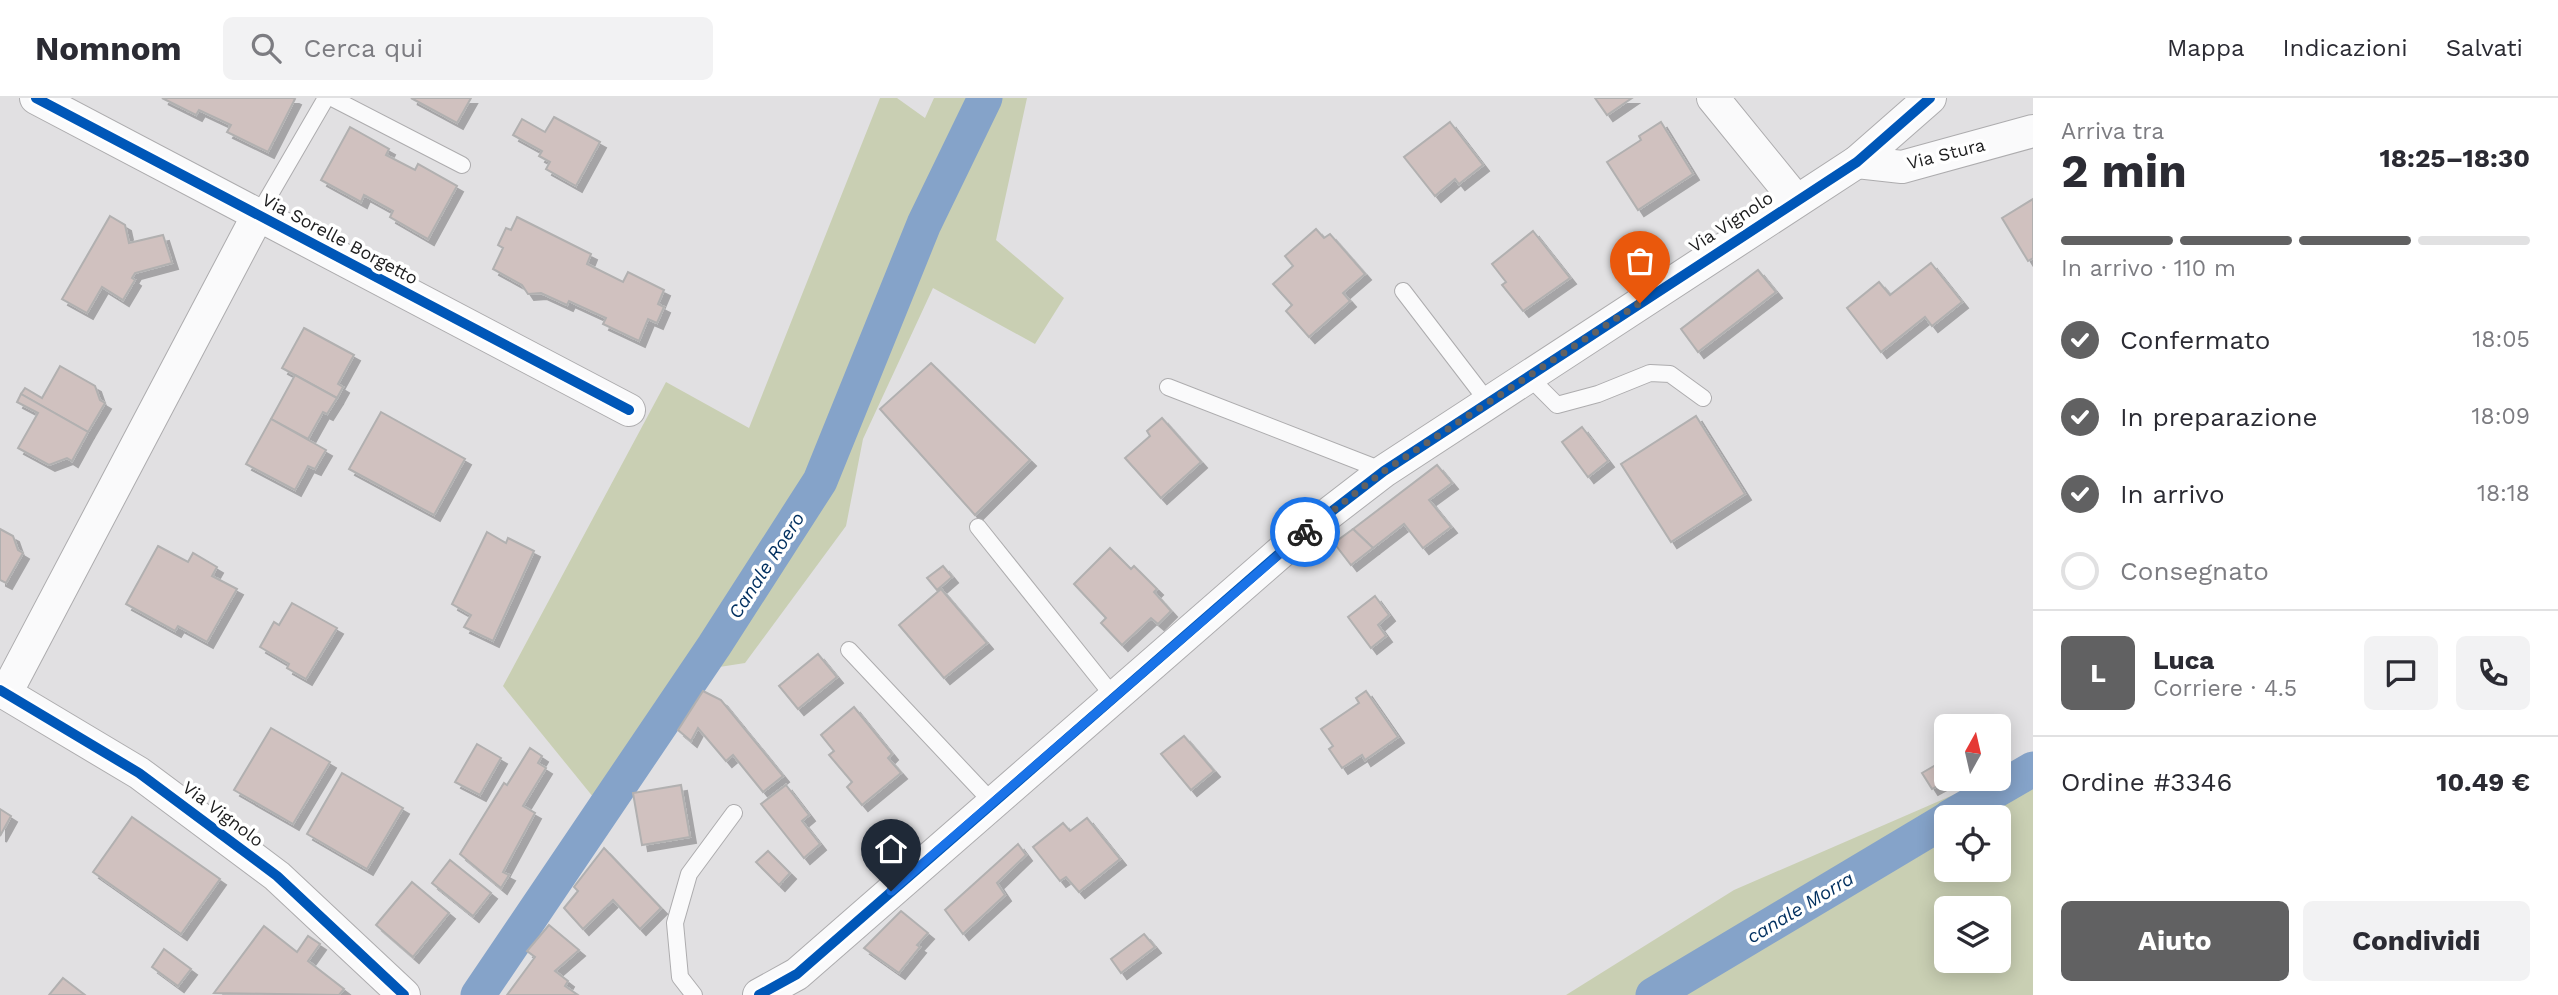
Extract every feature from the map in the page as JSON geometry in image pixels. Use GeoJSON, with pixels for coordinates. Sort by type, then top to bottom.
{"type":"FeatureCollection","features":[{"type":"Feature","properties":{"kind":"street","name":"Via Sorelle Borgetto"},"geometry":{"type":"LineString","coordinates":[[36,98],[629,410]]}},
{"type":"Feature","properties":{"kind":"street","name":"Via Vignolo"},"geometry":{"type":"LineString","coordinates":[[1713,98],[1796,200]]}},
{"type":"Feature","properties":{"kind":"street","name":"Via Vignolo"},"geometry":{"type":"LineString","coordinates":[[759,995],[797,974],[1297,538],[1384,471],[1857,162],[1930,98]]}},
{"type":"Feature","properties":{"kind":"street","name":"Via Stura"},"geometry":{"type":"LineString","coordinates":[[1857,162],[1902,167],[2033,131]]}},
{"type":"Feature","properties":{"kind":"street","name":"Via Sorelle Borgetto"},"geometry":{"type":"LineString","coordinates":[[3,692],[258,215]]}},
{"type":"Feature","properties":{"kind":"street","name":"Via Vignolo"},"geometry":{"type":"LineString","coordinates":[[3,692],[138,773],[277,876],[404,995]]}},
{"type":"Feature","properties":{"kind":"lane"},"geometry":{"type":"LineString","coordinates":[[258,215],[326,98]]}},
{"type":"Feature","properties":{"kind":"lane"},"geometry":{"type":"LineString","coordinates":[[332,98],[462,165]]}},
{"type":"Feature","properties":{"kind":"lane"},"geometry":{"type":"LineString","coordinates":[[1403,291],[1488,402]]}},
{"type":"Feature","properties":{"kind":"lane"},"geometry":{"type":"LineString","coordinates":[[1528,376],[1557,405],[1598,394],[1650,373],[1670,374],[1703,398]]}},
{"type":"Feature","properties":{"kind":"lane"},"geometry":{"type":"LineString","coordinates":[[1168,387],[1384,471]]}},
{"type":"Feature","properties":{"kind":"lane"},"geometry":{"type":"LineString","coordinates":[[978,527],[1114,697]]}},
{"type":"Feature","properties":{"kind":"lane"},"geometry":{"type":"LineString","coordinates":[[849,650],[993,803]]}},
{"type":"Feature","properties":{"kind":"lane"},"geometry":{"type":"LineString","coordinates":[[694,995],[680,976],[675,923],[689,874],[734,813]]}},
{"type":"Feature","properties":{"kind":"green space"},"geometry":{"type":"Polygon","coordinates":[[[880,98],[897,98],[925,118],[934,98],[1027,98],[996,240],[1064,298],[1035,344],[933,288],[863,439],[846,526],[745,663],[681,673],[602,808],[503,686],[666,382],[749,428],[880,98]]]}},
{"type":"Feature","properties":{"kind":"green space"},"geometry":{"type":"Polygon","coordinates":[[[2033,760],[2033,995],[1566,995],[1734,890],[1962,791],[2011,791],[2011,770],[2033,760]]]}},
{"type":"Feature","properties":{"kind":"building"},"geometry":{"type":"Polygon","coordinates":[[[162,98],[295,99],[268,152],[227,132],[231,125],[199,110],[196,115],[162,98]]]}},
{"type":"Feature","properties":{"kind":"building"},"geometry":{"type":"Polygon","coordinates":[[[411,98],[471,98],[457,123],[411,98]]]}},
{"type":"Feature","properties":{"kind":"building"},"geometry":{"type":"Polygon","coordinates":[[[1595,98],[1632,98],[1607,115],[1595,98]]]}},
{"type":"Feature","properties":{"kind":"building"},"geometry":{"type":"Polygon","coordinates":[[[554,117],[600,142],[576,186],[546,169],[550,162],[539,156],[542,151],[513,135],[522,119],[545,132],[554,117]]]}},
{"type":"Feature","properties":{"kind":"building"},"geometry":{"type":"Polygon","coordinates":[[[1450,122],[1483,165],[1459,184],[1455,179],[1435,196],[1404,157],[1450,122]]]}},
{"type":"Feature","properties":{"kind":"building"},"geometry":{"type":"Polygon","coordinates":[[[1661,122],[1693,174],[1638,210],[1607,162],[1641,140],[1639,136],[1661,122]]]}},
{"type":"Feature","properties":{"kind":"building"},"geometry":{"type":"Polygon","coordinates":[[[350,127],[389,149],[386,155],[415,170],[418,164],[457,186],[428,239],[390,217],[393,211],[364,195],[361,202],[321,180],[350,127]]]}},
{"type":"Feature","properties":{"kind":"building"},"geometry":{"type":"Polygon","coordinates":[[[2033,199],[2033,258],[2028,261],[2002,218],[2033,199]]]}},
{"type":"Feature","properties":{"kind":"building"},"geometry":{"type":"Polygon","coordinates":[[[110,216],[125,225],[129,243],[163,235],[172,263],[135,273],[132,278],[135,280],[123,300],[102,287],[87,313],[62,299],[110,216]]]}},
{"type":"Feature","properties":{"kind":"building"},"geometry":{"type":"Polygon","coordinates":[[[517,217],[591,254],[587,264],[623,282],[628,272],[664,290],[658,304],[664,307],[657,323],[648,319],[639,341],[603,324],[606,318],[569,301],[567,305],[541,293],[528,294],[522,285],[493,269],[503,248],[498,245],[506,228],[511,230],[517,217]]]}},
{"type":"Feature","properties":{"kind":"building"},"geometry":{"type":"Polygon","coordinates":[[[1316,229],[1324,238],[1330,234],[1365,274],[1343,293],[1350,301],[1309,337],[1286,311],[1292,305],[1273,284],[1293,266],[1285,256],[1316,229]]]}},
{"type":"Feature","properties":{"kind":"building"},"geometry":{"type":"Polygon","coordinates":[[[1533,231],[1570,278],[1523,311],[1502,285],[1506,282],[1492,264],[1533,231]]]}},
{"type":"Feature","properties":{"kind":"building"},"geometry":{"type":"Polygon","coordinates":[[[1931,263],[1962,302],[1932,326],[1925,317],[1881,352],[1847,308],[1879,282],[1890,295],[1931,263]]]}},
{"type":"Feature","properties":{"kind":"building"},"geometry":{"type":"Polygon","coordinates":[[[1758,270],[1776,292],[1698,352],[1681,329],[1758,270]]]}},
{"type":"Feature","properties":{"kind":"building"},"geometry":{"type":"Polygon","coordinates":[[[304,328],[354,355],[338,384],[343,387],[337,398],[282,368],[304,328]]]}},
{"type":"Feature","properties":{"kind":"building"},"geometry":{"type":"Polygon","coordinates":[[[931,363],[1030,460],[975,515],[880,409],[931,363]]]}},
{"type":"Feature","properties":{"kind":"building"},"geometry":{"type":"Polygon","coordinates":[[[60,366],[95,386],[100,400],[105,403],[88,432],[21,394],[25,388],[42,398],[60,366]]]}},
{"type":"Feature","properties":{"kind":"building"},"geometry":{"type":"Polygon","coordinates":[[[295,375],[337,398],[327,414],[323,412],[308,439],[271,419],[295,375]]]}},
{"type":"Feature","properties":{"kind":"building"},"geometry":{"type":"Polygon","coordinates":[[[21,394],[88,432],[72,461],[67,458],[49,465],[18,448],[38,413],[17,402],[21,394]]]}},
{"type":"Feature","properties":{"kind":"building"},"geometry":{"type":"Polygon","coordinates":[[[381,412],[465,459],[434,515],[349,469],[381,412]]]}},
{"type":"Feature","properties":{"kind":"building"},"geometry":{"type":"Polygon","coordinates":[[[1696,416],[1745,494],[1671,542],[1621,464],[1696,416]]]}},
{"type":"Feature","properties":{"kind":"building"},"geometry":{"type":"Polygon","coordinates":[[[1162,418],[1201,462],[1161,498],[1125,458],[1150,436],[1147,431],[1162,418]]]}},
{"type":"Feature","properties":{"kind":"building"},"geometry":{"type":"Polygon","coordinates":[[[271,419],[326,450],[315,469],[308,466],[295,490],[246,464],[271,419]]]}},
{"type":"Feature","properties":{"kind":"building"},"geometry":{"type":"Polygon","coordinates":[[[1582,427],[1608,461],[1588,477],[1562,442],[1582,427]]]}},
{"type":"Feature","properties":{"kind":"building"},"geometry":{"type":"Polygon","coordinates":[[[1437,465],[1452,483],[1429,500],[1451,527],[1423,548],[1404,524],[1373,548],[1353,529],[1437,465]]]}},
{"type":"Feature","properties":{"kind":"building"},"geometry":{"type":"Polygon","coordinates":[[[0,529],[13,536],[18,550],[23,553],[6,583],[0,580],[0,529]]]}},
{"type":"Feature","properties":{"kind":"building"},"geometry":{"type":"Polygon","coordinates":[[[1353,529],[1373,548],[1351,565],[1334,543],[1353,529]]]}},
{"type":"Feature","properties":{"kind":"building"},"geometry":{"type":"Polygon","coordinates":[[[487,532],[506,543],[508,538],[534,551],[493,641],[464,627],[471,615],[452,604],[487,532]]]}},
{"type":"Feature","properties":{"kind":"building"},"geometry":{"type":"Polygon","coordinates":[[[158,546],[188,562],[193,553],[217,567],[212,576],[237,589],[207,642],[178,626],[175,631],[126,604],[158,546]]]}},
{"type":"Feature","properties":{"kind":"building"},"geometry":{"type":"Polygon","coordinates":[[[1110,548],[1131,569],[1134,566],[1157,589],[1154,592],[1171,611],[1158,624],[1151,618],[1122,645],[1101,623],[1106,618],[1074,584],[1110,548]]]}},
{"type":"Feature","properties":{"kind":"building"},"geometry":{"type":"Polygon","coordinates":[[[943,566],[952,577],[937,590],[927,578],[943,566]]]}},
{"type":"Feature","properties":{"kind":"building"},"geometry":{"type":"Polygon","coordinates":[[[941,589],[987,643],[944,678],[899,625],[941,589]]]}},
{"type":"Feature","properties":{"kind":"building"},"geometry":{"type":"Polygon","coordinates":[[[1375,596],[1389,615],[1378,625],[1386,636],[1371,648],[1348,617],[1375,596]]]}},
{"type":"Feature","properties":{"kind":"building"},"geometry":{"type":"Polygon","coordinates":[[[292,603],[337,628],[306,679],[287,668],[289,664],[260,647],[274,622],[279,625],[292,603]]]}},
{"type":"Feature","properties":{"kind":"building"},"geometry":{"type":"Polygon","coordinates":[[[818,654],[837,677],[798,709],[779,686],[818,654]]]}},
{"type":"Feature","properties":{"kind":"building"},"geometry":{"type":"Polygon","coordinates":[[[703,691],[721,700],[783,776],[763,792],[733,755],[726,761],[698,728],[691,741],[678,730],[703,691]]]}},
{"type":"Feature","properties":{"kind":"building"},"geometry":{"type":"Polygon","coordinates":[[[1366,691],[1398,737],[1365,760],[1362,755],[1342,768],[1329,749],[1333,746],[1321,729],[1359,703],[1356,698],[1366,691]]]}},
{"type":"Feature","properties":{"kind":"building"},"geometry":{"type":"Polygon","coordinates":[[[854,707],[892,754],[888,758],[901,773],[862,805],[847,787],[852,782],[829,755],[834,751],[821,735],[854,707]]]}},
{"type":"Feature","properties":{"kind":"building"},"geometry":{"type":"Polygon","coordinates":[[[271,728],[330,762],[293,824],[234,790],[271,728]]]}},
{"type":"Feature","properties":{"kind":"building"},"geometry":{"type":"Polygon","coordinates":[[[1184,736],[1214,771],[1191,790],[1161,754],[1184,736]]]}},
{"type":"Feature","properties":{"kind":"building"},"geometry":{"type":"Polygon","coordinates":[[[477,744],[501,758],[480,795],[455,782],[477,744]]]}},
{"type":"Feature","properties":{"kind":"building"},"geometry":{"type":"Polygon","coordinates":[[[530,748],[542,756],[538,763],[546,768],[523,806],[535,813],[503,872],[509,875],[501,888],[460,854],[504,783],[507,785],[530,748]]]}},
{"type":"Feature","properties":{"kind":"building"},"geometry":{"type":"Polygon","coordinates":[[[1934,766],[1934,788],[1932,789],[1922,773],[1934,766]]]}},
{"type":"Feature","properties":{"kind":"building"},"geometry":{"type":"Polygon","coordinates":[[[342,773],[403,808],[367,869],[307,834],[342,773]]]}},
{"type":"Feature","properties":{"kind":"building"},"geometry":{"type":"Polygon","coordinates":[[[681,785],[690,837],[642,845],[633,793],[681,785]]]}},
{"type":"Feature","properties":{"kind":"building"},"geometry":{"type":"Polygon","coordinates":[[[786,785],[809,815],[802,821],[820,844],[804,858],[761,804],[786,785]]]}},
{"type":"Feature","properties":{"kind":"building"},"geometry":{"type":"Polygon","coordinates":[[[0,809],[11,816],[0,836],[0,809]]]}},
{"type":"Feature","properties":{"kind":"building"},"geometry":{"type":"Polygon","coordinates":[[[132,817],[220,879],[181,934],[93,872],[132,817]]]}},
{"type":"Feature","properties":{"kind":"building"},"geometry":{"type":"Polygon","coordinates":[[[1087,818],[1120,859],[1079,892],[1066,877],[1060,881],[1033,847],[1063,823],[1070,831],[1087,818]]]}},
{"type":"Feature","properties":{"kind":"building"},"geometry":{"type":"Polygon","coordinates":[[[1018,844],[1026,855],[997,883],[1005,895],[963,934],[945,910],[1018,844]]]}},
{"type":"Feature","properties":{"kind":"building"},"geometry":{"type":"Polygon","coordinates":[[[604,848],[661,908],[640,929],[613,900],[583,929],[564,908],[578,891],[574,887],[604,848]]]}},
{"type":"Feature","properties":{"kind":"building"},"geometry":{"type":"Polygon","coordinates":[[[768,851],[790,873],[779,885],[756,862],[768,851]]]}},
{"type":"Feature","properties":{"kind":"building"},"geometry":{"type":"Polygon","coordinates":[[[450,860],[491,893],[473,916],[432,883],[450,860]]]}},
{"type":"Feature","properties":{"kind":"building"},"geometry":{"type":"Polygon","coordinates":[[[412,882],[449,913],[413,957],[376,925],[412,882]]]}},
{"type":"Feature","properties":{"kind":"building"},"geometry":{"type":"Polygon","coordinates":[[[901,911],[928,933],[899,973],[864,948],[901,911]]]}},
{"type":"Feature","properties":{"kind":"building"},"geometry":{"type":"Polygon","coordinates":[[[549,925],[579,950],[555,971],[568,981],[565,986],[578,995],[507,995],[535,957],[527,951],[549,925]]]}},
{"type":"Feature","properties":{"kind":"building"},"geometry":{"type":"Polygon","coordinates":[[[264,926],[297,952],[308,936],[320,944],[308,961],[344,989],[339,995],[214,993],[264,926]]]}},
{"type":"Feature","properties":{"kind":"building"},"geometry":{"type":"Polygon","coordinates":[[[1144,934],[1155,947],[1121,973],[1111,959],[1144,934]]]}},
{"type":"Feature","properties":{"kind":"building"},"geometry":{"type":"Polygon","coordinates":[[[164,949],[191,969],[178,986],[152,967],[164,949]]]}},
{"type":"Feature","properties":{"kind":"building"},"geometry":{"type":"Polygon","coordinates":[[[63,978],[85,995],[49,995],[63,978]]]}},
{"type":"Feature","properties":{"kind":"waterway","name":"Canale Roero"},"geometry":{"type":"LineString","coordinates":[[478,995],[714,646],[820,481],[924,224],[985,98]]}},
{"type":"Feature","properties":{"kind":"waterway","name":"canale Morra"},"geometry":{"type":"LineString","coordinates":[[1971,805],[2033,769]]}},
{"type":"Feature","properties":{"kind":"waterway","name":"canale Morra"},"geometry":{"type":"LineString","coordinates":[[1653,995],[1934,827]]}},
{"type":"Feature","properties":{"kind":"cycle path"},"geometry":{"type":"LineString","coordinates":[[36,98],[629,410]]}},
{"type":"Feature","properties":{"kind":"cycle path"},"geometry":{"type":"LineString","coordinates":[[759,995],[797,974],[1297,538],[1384,471],[1857,162],[1930,98]]}},
{"type":"Feature","properties":{"kind":"cycle path"},"geometry":{"type":"LineString","coordinates":[[0,690],[139,773],[277,876],[404,995]]}},
{"type":"Feature","properties":{"kind":"way so far"},"geometry":{"type":"LineString","coordinates":[[1305,532],[1384,471],[1640,303]]}},
{"type":"Feature","properties":{"kind":"route"},"geometry":{"type":"LineString","coordinates":[[891,891],[1305,532]]}}]}
